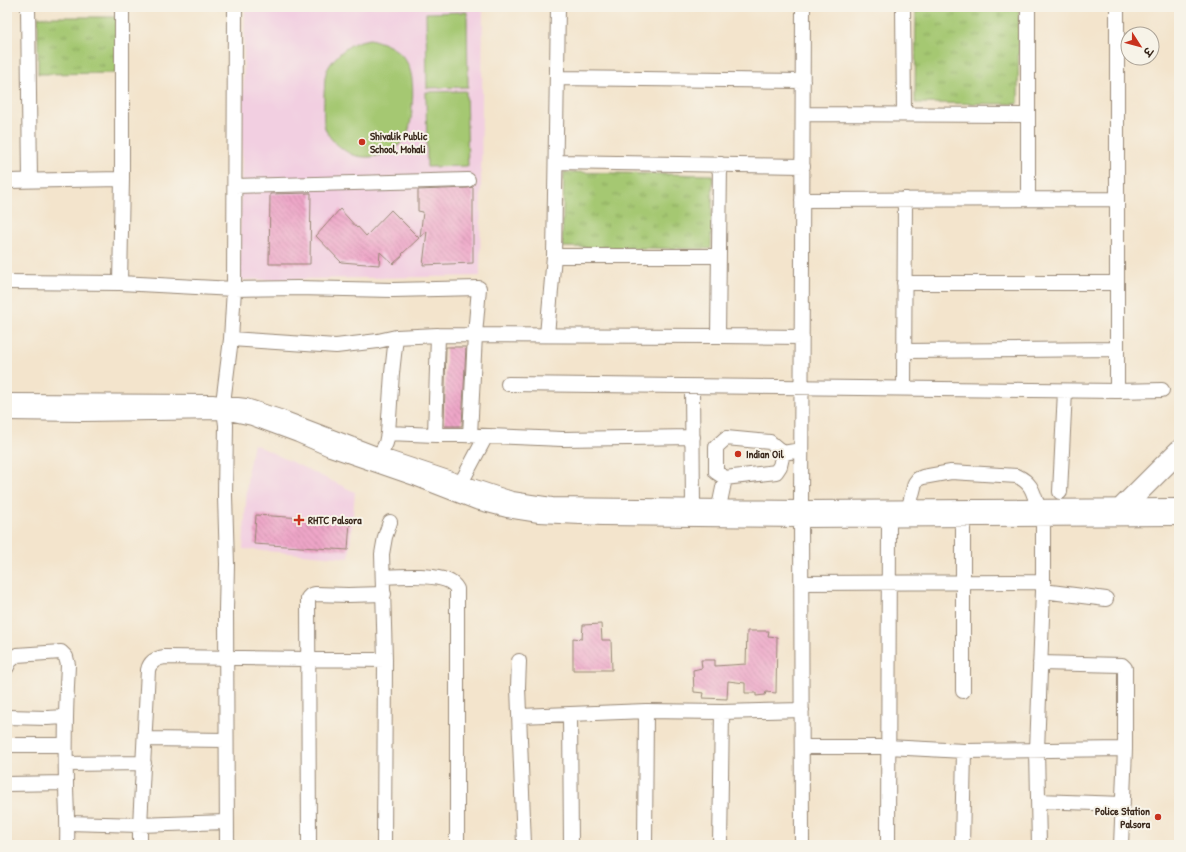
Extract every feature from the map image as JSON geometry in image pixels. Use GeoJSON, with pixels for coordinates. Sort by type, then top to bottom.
{"type":"FeatureCollection","features":[{"type":"Feature","properties":{"kind":"highway"},"geometry":{"type":"LineString","coordinates":[[1124,506],[1179,451]]}},
{"type":"Feature","properties":{"kind":"street"},"geometry":{"type":"LineString","coordinates":[[28,7],[30,181]]}},
{"type":"Feature","properties":{"kind":"street"},"geometry":{"type":"LineString","coordinates":[[120,283],[122,179],[122,7]]}},
{"type":"Feature","properties":{"kind":"street"},"geometry":{"type":"LineString","coordinates":[[227,845],[227,564],[224,407],[231,339],[234,289],[235,7]]}},
{"type":"Feature","properties":{"kind":"street"},"geometry":{"type":"LineString","coordinates":[[547,335],[554,256],[558,7]]}},
{"type":"Feature","properties":{"kind":"street"},"geometry":{"type":"LineString","coordinates":[[802,845],[801,450],[803,7]]}},
{"type":"Feature","properties":{"kind":"street"},"geometry":{"type":"LineString","coordinates":[[903,7],[904,114]]}},
{"type":"Feature","properties":{"kind":"street"},"geometry":{"type":"LineString","coordinates":[[1028,7],[1028,199]]}},
{"type":"Feature","properties":{"kind":"street"},"geometry":{"type":"LineString","coordinates":[[1117,7],[1117,391]]}},
{"type":"Feature","properties":{"kind":"street"},"geometry":{"type":"LineString","coordinates":[[557,78],[803,81]]}},
{"type":"Feature","properties":{"kind":"street"},"geometry":{"type":"LineString","coordinates":[[803,114],[1028,116]]}},
{"type":"Feature","properties":{"kind":"street"},"geometry":{"type":"LineString","coordinates":[[556,162],[802,166]]}},
{"type":"Feature","properties":{"kind":"street"},"geometry":{"type":"LineString","coordinates":[[718,336],[720,164]]}},
{"type":"Feature","properties":{"kind":"street"},"geometry":{"type":"LineString","coordinates":[[7,181],[122,179]]}},
{"type":"Feature","properties":{"kind":"street"},"geometry":{"type":"LineString","coordinates":[[234,186],[468,180]]}},
{"type":"Feature","properties":{"kind":"street"},"geometry":{"type":"LineString","coordinates":[[904,389],[905,199]]}},
{"type":"Feature","properties":{"kind":"street"},"geometry":{"type":"LineString","coordinates":[[802,200],[1117,199]]}},
{"type":"Feature","properties":{"kind":"street"},"geometry":{"type":"LineString","coordinates":[[554,256],[719,256]]}},
{"type":"Feature","properties":{"kind":"street"},"geometry":{"type":"LineString","coordinates":[[7,282],[120,283],[234,289],[297,288],[393,290],[479,288],[470,435]]}},
{"type":"Feature","properties":{"kind":"street"},"geometry":{"type":"LineString","coordinates":[[904,283],[1117,283]]}},
{"type":"Feature","properties":{"kind":"street"},"geometry":{"type":"LineString","coordinates":[[231,339],[336,346],[396,337],[459,334],[802,337]]}},
{"type":"Feature","properties":{"kind":"street"},"geometry":{"type":"LineString","coordinates":[[435,435],[438,335]]}},
{"type":"Feature","properties":{"kind":"street"},"geometry":{"type":"LineString","coordinates":[[378,460],[386,443],[388,433],[396,337]]}},
{"type":"Feature","properties":{"kind":"street"},"geometry":{"type":"LineString","coordinates":[[904,351],[1117,349]]}},
{"type":"Feature","properties":{"kind":"street"},"geometry":{"type":"LineString","coordinates":[[508,384],[1117,391],[1162,390]]}},
{"type":"Feature","properties":{"kind":"street"},"geometry":{"type":"LineString","coordinates":[[692,387],[693,506]]}},
{"type":"Feature","properties":{"kind":"street"},"geometry":{"type":"LineString","coordinates":[[1060,492],[1065,390]]}},
{"type":"Feature","properties":{"kind":"street"},"geometry":{"type":"LineString","coordinates":[[7,401],[224,407],[252,418],[378,460],[461,482],[512,499],[552,505],[719,507],[888,519],[1179,518]]}},
{"type":"Feature","properties":{"kind":"street"},"geometry":{"type":"LineString","coordinates":[[7,413],[90,414],[224,407]]}},
{"type":"Feature","properties":{"kind":"street"},"geometry":{"type":"LineString","coordinates":[[388,433],[562,439],[692,437]]}},
{"type":"Feature","properties":{"kind":"street"},"geometry":{"type":"LineString","coordinates":[[461,482],[486,436]]}},
{"type":"Feature","properties":{"kind":"street"},"geometry":{"type":"LineString","coordinates":[[783,453],[780,466],[776,472],[725,478],[716,472],[716,447],[726,438],[770,442],[783,453],[801,450]]}},
{"type":"Feature","properties":{"kind":"street"},"geometry":{"type":"LineString","coordinates":[[378,460],[423,481],[476,502],[507,510],[539,515],[602,518],[801,514],[909,507],[1179,506]]}},
{"type":"Feature","properties":{"kind":"street"},"geometry":{"type":"LineString","coordinates":[[909,507],[915,483],[918,479],[923,476],[951,472],[1017,476],[1024,479],[1030,485],[1038,507]]}},
{"type":"Feature","properties":{"kind":"street"},"geometry":{"type":"LineString","coordinates":[[719,507],[725,478]]}},
{"type":"Feature","properties":{"kind":"street"},"geometry":{"type":"LineString","coordinates":[[888,519],[888,845]]}},
{"type":"Feature","properties":{"kind":"street"},"geometry":{"type":"LineString","coordinates":[[963,691],[964,519]]}},
{"type":"Feature","properties":{"kind":"street"},"geometry":{"type":"LineString","coordinates":[[384,845],[385,660],[382,554],[385,537],[390,522]]}},
{"type":"Feature","properties":{"kind":"street"},"geometry":{"type":"LineString","coordinates":[[1039,845],[1037,750],[1043,586],[1043,527]]}},
{"type":"Feature","properties":{"kind":"street"},"geometry":{"type":"LineString","coordinates":[[383,577],[404,576],[438,578],[454,584],[457,589],[457,845]]}},
{"type":"Feature","properties":{"kind":"street"},"geometry":{"type":"LineString","coordinates":[[801,583],[963,583],[1043,586],[1106,599]]}},
{"type":"Feature","properties":{"kind":"street"},"geometry":{"type":"LineString","coordinates":[[308,845],[308,598],[315,594],[384,594]]}},
{"type":"Feature","properties":{"kind":"street"},"geometry":{"type":"LineString","coordinates":[[7,667],[9,662],[17,655],[61,652],[66,657],[68,665],[65,717],[68,823],[67,845]]}},
{"type":"Feature","properties":{"kind":"street"},"geometry":{"type":"LineString","coordinates":[[140,845],[148,670],[152,662],[165,656],[385,660]]}},
{"type":"Feature","properties":{"kind":"street"},"geometry":{"type":"LineString","coordinates":[[519,661],[518,687],[524,845]]}},
{"type":"Feature","properties":{"kind":"street"},"geometry":{"type":"LineString","coordinates":[[1040,663],[1122,665],[1125,668],[1125,748],[1121,845]]}},
{"type":"Feature","properties":{"kind":"street"},"geometry":{"type":"LineString","coordinates":[[520,716],[646,711],[722,712],[802,710]]}},
{"type":"Feature","properties":{"kind":"street"},"geometry":{"type":"LineString","coordinates":[[645,845],[646,711]]}},
{"type":"Feature","properties":{"kind":"street"},"geometry":{"type":"LineString","coordinates":[[720,845],[722,712]]}},
{"type":"Feature","properties":{"kind":"street"},"geometry":{"type":"LineString","coordinates":[[570,714],[571,845]]}},
{"type":"Feature","properties":{"kind":"street"},"geometry":{"type":"LineString","coordinates":[[7,717],[65,717]]}},
{"type":"Feature","properties":{"kind":"street"},"geometry":{"type":"LineString","coordinates":[[145,739],[226,740]]}},
{"type":"Feature","properties":{"kind":"street"},"geometry":{"type":"LineString","coordinates":[[7,745],[65,745]]}},
{"type":"Feature","properties":{"kind":"street"},"geometry":{"type":"LineString","coordinates":[[802,747],[888,747],[964,751],[1125,748]]}},
{"type":"Feature","properties":{"kind":"street"},"geometry":{"type":"LineString","coordinates":[[962,845],[964,751]]}},
{"type":"Feature","properties":{"kind":"street"},"geometry":{"type":"LineString","coordinates":[[66,764],[144,764]]}},
{"type":"Feature","properties":{"kind":"street"},"geometry":{"type":"LineString","coordinates":[[7,784],[66,783]]}},
{"type":"Feature","properties":{"kind":"street"},"geometry":{"type":"LineString","coordinates":[[1038,801],[1123,804]]}},
{"type":"Feature","properties":{"kind":"street"},"geometry":{"type":"LineString","coordinates":[[68,823],[140,825],[226,822]]}},
{"type":"Feature","properties":{"kind":"shaded area","name":"Shivalik Public School, Mohali"},"geometry":{"type":"Polygon","coordinates":[[[245,7],[483,7],[480,276],[239,280],[245,7]]]}},
{"type":"Feature","properties":{"kind":"shaded area","name":"RHTC Palsora"},"geometry":{"type":"Polygon","coordinates":[[[254,444],[355,492],[349,558],[243,549],[248,469],[254,444]]]}},
{"type":"Feature","properties":{"kind":"green space"},"geometry":{"type":"Polygon","coordinates":[[[916,7],[1019,7],[1018,104],[915,103],[916,7]]]}},
{"type":"Feature","properties":{"kind":"green space"},"geometry":{"type":"Polygon","coordinates":[[[467,12],[468,87],[427,88],[426,13],[467,12]]]}},
{"type":"Feature","properties":{"kind":"green space"},"geometry":{"type":"Polygon","coordinates":[[[38,17],[120,17],[120,73],[38,74],[38,17]]]}},
{"type":"Feature","properties":{"kind":"green space"},"geometry":{"type":"Polygon","coordinates":[[[370,39],[383,43],[394,49],[402,55],[407,63],[411,72],[413,94],[411,118],[406,137],[394,149],[377,156],[360,157],[344,150],[334,142],[325,128],[325,78],[330,64],[342,51],[358,42],[370,39]]]}},
{"type":"Feature","properties":{"kind":"green space"},"geometry":{"type":"Polygon","coordinates":[[[466,91],[468,166],[427,167],[426,92],[466,91]]]}},
{"type":"Feature","properties":{"kind":"green space"},"geometry":{"type":"Polygon","coordinates":[[[564,172],[713,175],[711,249],[562,247],[564,172]]]}},
{"type":"Feature","properties":{"kind":"building"},"geometry":{"type":"Polygon","coordinates":[[[473,187],[473,263],[423,265],[427,231],[420,237],[423,212],[418,211],[418,190],[473,187]]]}},
{"type":"Feature","properties":{"kind":"building"},"geometry":{"type":"Polygon","coordinates":[[[311,193],[310,264],[269,264],[270,194],[311,193]]]}},
{"type":"Feature","properties":{"kind":"building"},"geometry":{"type":"Polygon","coordinates":[[[340,209],[366,236],[391,210],[419,238],[393,264],[380,252],[379,265],[341,262],[316,236],[340,209]]]}},
{"type":"Feature","properties":{"kind":"building"},"geometry":{"type":"Polygon","coordinates":[[[446,347],[466,347],[462,426],[444,426],[446,347]]]}},
{"type":"Feature","properties":{"kind":"building"},"geometry":{"type":"Polygon","coordinates":[[[256,515],[350,521],[348,550],[254,544],[256,515]]]}},
{"type":"Feature","properties":{"kind":"building"},"geometry":{"type":"Polygon","coordinates":[[[601,624],[602,640],[611,640],[612,670],[573,670],[573,638],[582,639],[583,625],[601,624]]]}},
{"type":"Feature","properties":{"kind":"building"},"geometry":{"type":"Polygon","coordinates":[[[747,631],[769,631],[768,636],[777,637],[776,693],[766,692],[765,695],[756,696],[756,693],[745,693],[745,683],[728,681],[727,699],[703,698],[704,693],[694,692],[693,670],[702,668],[701,660],[715,660],[715,666],[746,664],[747,631]]]}},
{"type":"Feature","properties":{"kind":"place","name":"Shivalik Public School, Mohali"},"geometry":{"type":"Point","coordinates":[362,142]}},
{"type":"Feature","properties":{"kind":"place","name":"Indian Oil"},"geometry":{"type":"Point","coordinates":[738,454]}},
{"type":"Feature","properties":{"kind":"place","name":"RHTC Palsora"},"geometry":{"type":"Point","coordinates":[299,520]}},
{"type":"Feature","properties":{"kind":"place","name":"Police Station Palsora"},"geometry":{"type":"Point","coordinates":[1158,817]}}]}
